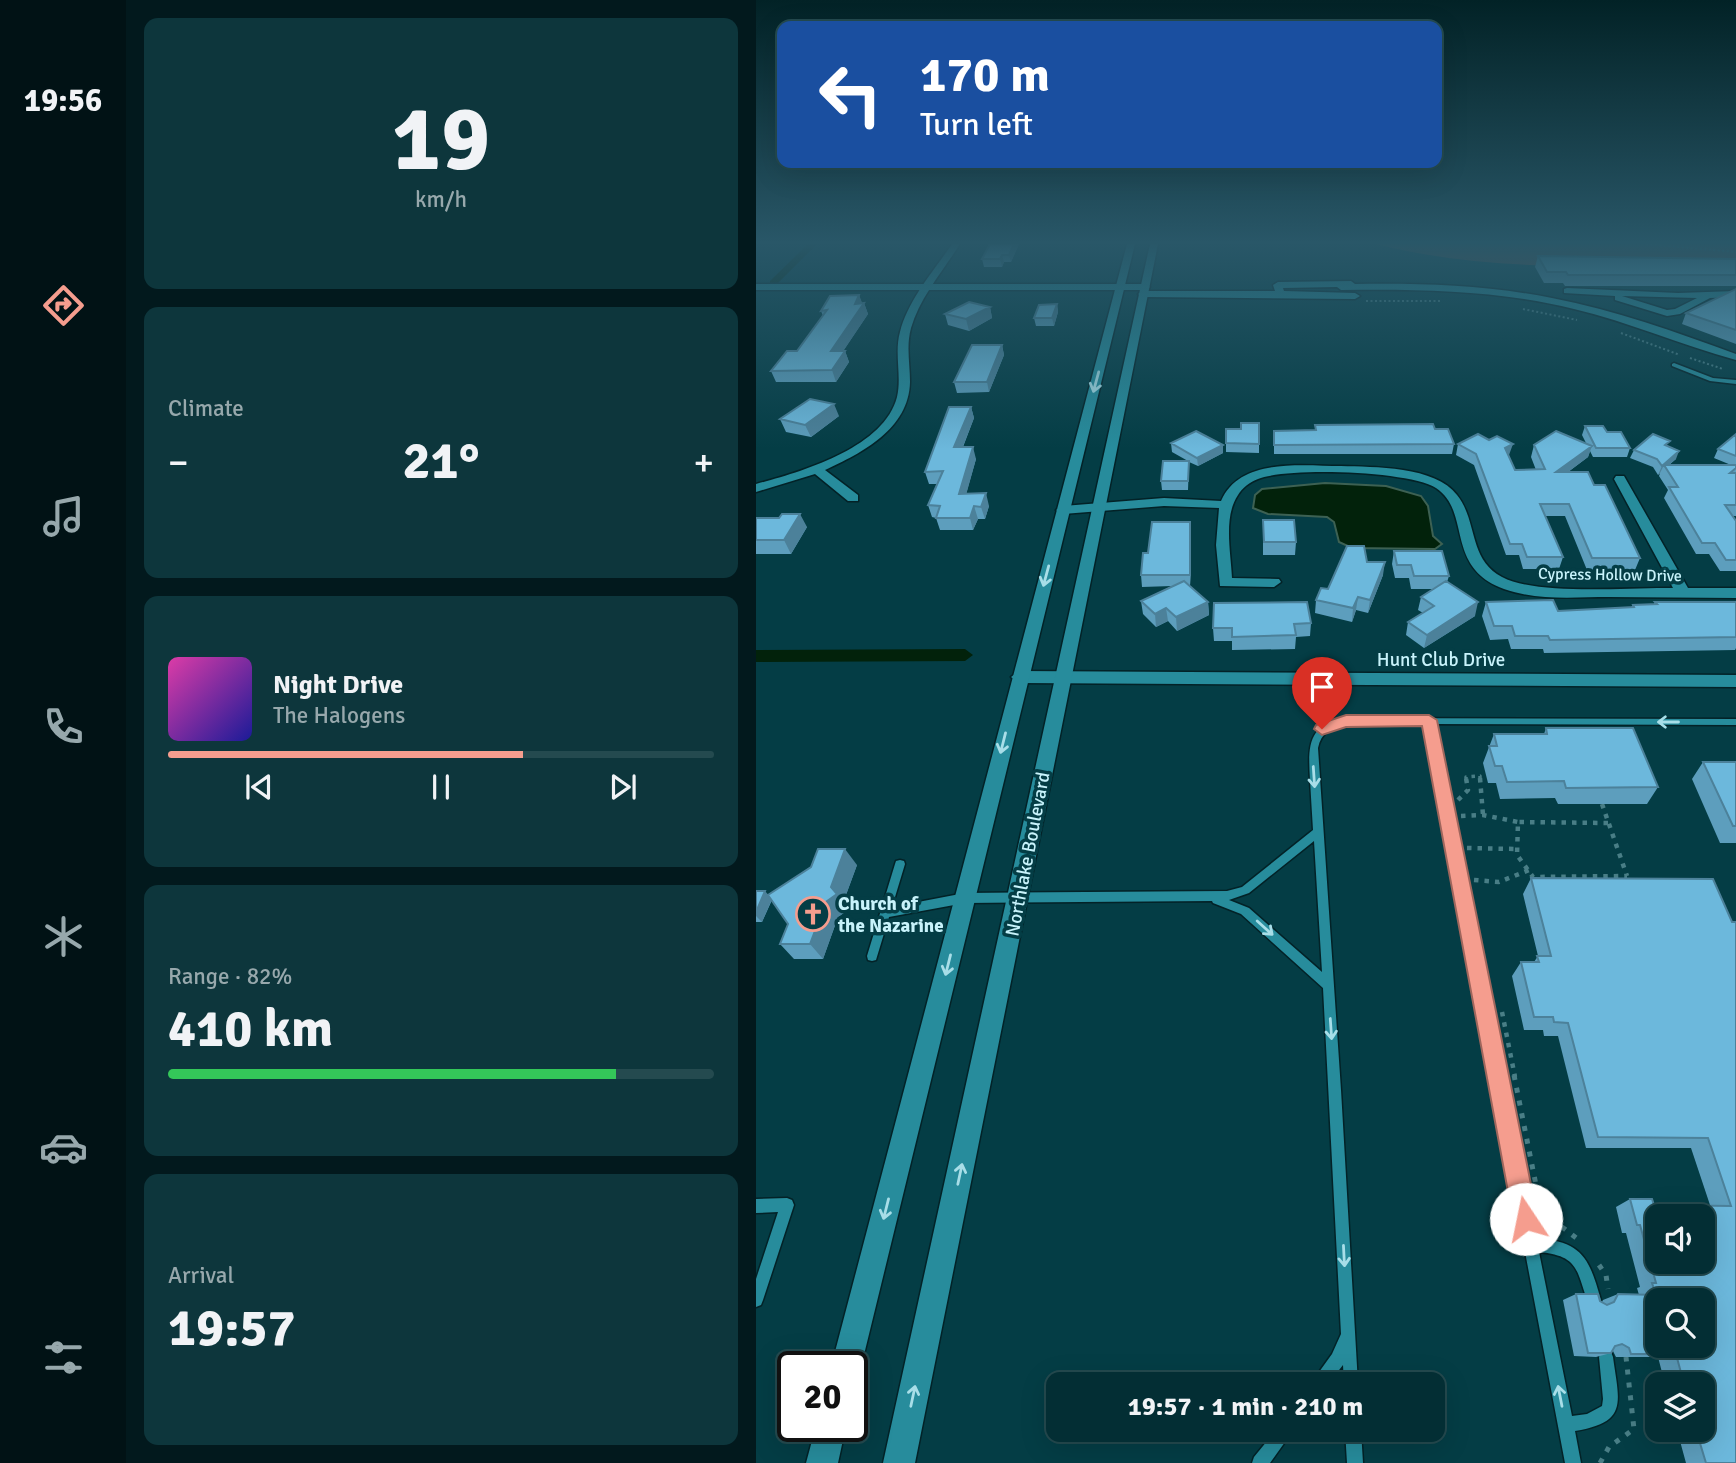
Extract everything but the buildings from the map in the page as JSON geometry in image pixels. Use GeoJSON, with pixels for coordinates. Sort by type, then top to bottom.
{"type":"FeatureCollection","features":[{"type":"Feature","properties":{"kind":"street"},"geometry":{"type":"LineString","coordinates":[[756,488],[816,469],[864,444],[896,413],[903,394],[905,332],[913,312]]}},
{"type":"Feature","properties":{"kind":"street"},"geometry":{"type":"LineString","coordinates":[[850,1351],[1019,677],[1114,312]]}},
{"type":"Feature","properties":{"kind":"street","name":"Northlake Boulevard"},"geometry":{"type":"LineString","coordinates":[[899,1463],[1139,312]]}},
{"type":"Feature","properties":{"kind":"street"},"geometry":{"type":"LineString","coordinates":[[1569,312],[1655,335],[1732,368]]}},
{"type":"Feature","properties":{"kind":"street"},"geometry":{"type":"LineString","coordinates":[[1597,312],[1736,357]]}},
{"type":"Feature","properties":{"kind":"street"},"geometry":{"type":"LineString","coordinates":[[816,469],[853,498]]}},
{"type":"Feature","properties":{"kind":"street","name":"Cypress Hollow Drive"},"geometry":{"type":"LineString","coordinates":[[1225,509],[1235,485],[1263,473],[1408,473],[1428,479],[1448,491],[1455,502],[1471,557],[1481,569],[1497,580],[1534,592],[1736,593]]}},
{"type":"Feature","properties":{"kind":"street"},"geometry":{"type":"LineString","coordinates":[[1620,479],[1683,593]]}},
{"type":"Feature","properties":{"kind":"street"},"geometry":{"type":"LineString","coordinates":[[1063,510],[1098,508],[1130,512],[1225,509],[1224,583],[1274,582]]}},
{"type":"Feature","properties":{"kind":"street","name":"Hunt Club Drive"},"geometry":{"type":"LineString","coordinates":[[1019,677],[1736,681]]}},
{"type":"Feature","properties":{"kind":"street"},"geometry":{"type":"LineString","coordinates":[[822,1463],[827,1442]]}},
{"type":"Feature","properties":{"kind":"lane"},"geometry":{"type":"LineString","coordinates":[[1674,365],[1712,380],[1736,382]]}},
{"type":"Feature","properties":{"kind":"lane"},"geometry":{"type":"LineString","coordinates":[[1429,720],[1573,1463]]}},
{"type":"Feature","properties":{"kind":"lane"},"geometry":{"type":"LineString","coordinates":[[1350,1372],[1313,743],[1322,729],[1346,721],[1736,722]]}},
{"type":"Feature","properties":{"kind":"lane"},"geometry":{"type":"LineString","coordinates":[[886,913],[965,898],[1227,896],[1245,890],[1318,832]]}},
{"type":"Feature","properties":{"kind":"lane"},"geometry":{"type":"LineString","coordinates":[[872,956],[900,864]]}},
{"type":"Feature","properties":{"kind":"lane"},"geometry":{"type":"LineString","coordinates":[[1205,897],[1245,911],[1328,985]]}},
{"type":"Feature","properties":{"kind":"lane"},"geometry":{"type":"LineString","coordinates":[[756,1206],[787,1205],[756,1300]]}},
{"type":"Feature","properties":{"kind":"lane"},"geometry":{"type":"LineString","coordinates":[[1531,1244],[1567,1249],[1579,1258],[1586,1271],[1594,1300]]}},
{"type":"Feature","properties":{"kind":"lane"},"geometry":{"type":"LineString","coordinates":[[1328,1372],[1338,1359],[1348,1331]]}},
{"type":"Feature","properties":{"kind":"lane"},"geometry":{"type":"LineString","coordinates":[[1566,1425],[1589,1421],[1608,1411],[1611,1399],[1606,1357]]}},
{"type":"Feature","properties":{"kind":"lane"},"geometry":{"type":"LineString","coordinates":[[1260,1463],[1276,1442]]}},
{"type":"Feature","properties":{"kind":"lane"},"geometry":{"type":"LineString","coordinates":[[1354,1442],[1355,1463]]}},
{"type":"Feature","properties":{"kind":"path"},"geometry":{"type":"LineString","coordinates":[[1538,312],[1585,322]]}},
{"type":"Feature","properties":{"kind":"path"},"geometry":{"type":"LineString","coordinates":[[1620,333],[1732,368]]}},
{"type":"Feature","properties":{"kind":"path"},"geometry":{"type":"LineString","coordinates":[[1462,827],[1458,800],[1468,790],[1466,778],[1480,776],[1483,815]]}},
{"type":"Feature","properties":{"kind":"path"},"geometry":{"type":"LineString","coordinates":[[1602,804],[1630,885]]}},
{"type":"Feature","properties":{"kind":"path"},"geometry":{"type":"LineString","coordinates":[[1460,816],[1483,815],[1518,822],[1608,823]]}},
{"type":"Feature","properties":{"kind":"path"},"geometry":{"type":"LineString","coordinates":[[1518,822],[1517,855],[1534,877],[1627,876]]}},
{"type":"Feature","properties":{"kind":"path"},"geometry":{"type":"LineString","coordinates":[[1465,837],[1469,859]]}},
{"type":"Feature","properties":{"kind":"path"},"geometry":{"type":"LineString","coordinates":[[1467,848],[1517,849]]}},
{"type":"Feature","properties":{"kind":"path"},"geometry":{"type":"LineString","coordinates":[[1471,869],[1476,893]]}},
{"type":"Feature","properties":{"kind":"path"},"geometry":{"type":"LineString","coordinates":[[1474,880],[1499,882],[1529,870]]}},
{"type":"Feature","properties":{"kind":"path"},"geometry":{"type":"LineString","coordinates":[[1499,1000],[1542,1214],[1581,1241],[1587,1249]]}},
{"type":"Feature","properties":{"kind":"path"},"geometry":{"type":"LineString","coordinates":[[1594,1258],[1606,1275],[1610,1300]]}},
{"type":"Feature","properties":{"kind":"shaded area"},"geometry":{"type":"Polygon","coordinates":[[[1325,483],[1386,486],[1421,496],[1428,506],[1433,536],[1442,544],[1435,549],[1352,548],[1339,542],[1334,522],[1327,517],[1268,514],[1253,508],[1255,495],[1262,489],[1325,483]]]}},
{"type":"Feature","properties":{"kind":"waterway"},"geometry":{"type":"LineString","coordinates":[[756,656],[965,655]]}},
{"type":"Feature","properties":{"kind":"place","name":"Church of the Nazarine"},"geometry":{"type":"Point","coordinates":[813,914]}},
{"type":"Feature","properties":{"kind":"route"},"geometry":{"type":"LineString","coordinates":[[1322,729],[1329,724],[1346,721],[1429,720],[1526,1219]]}}]}
